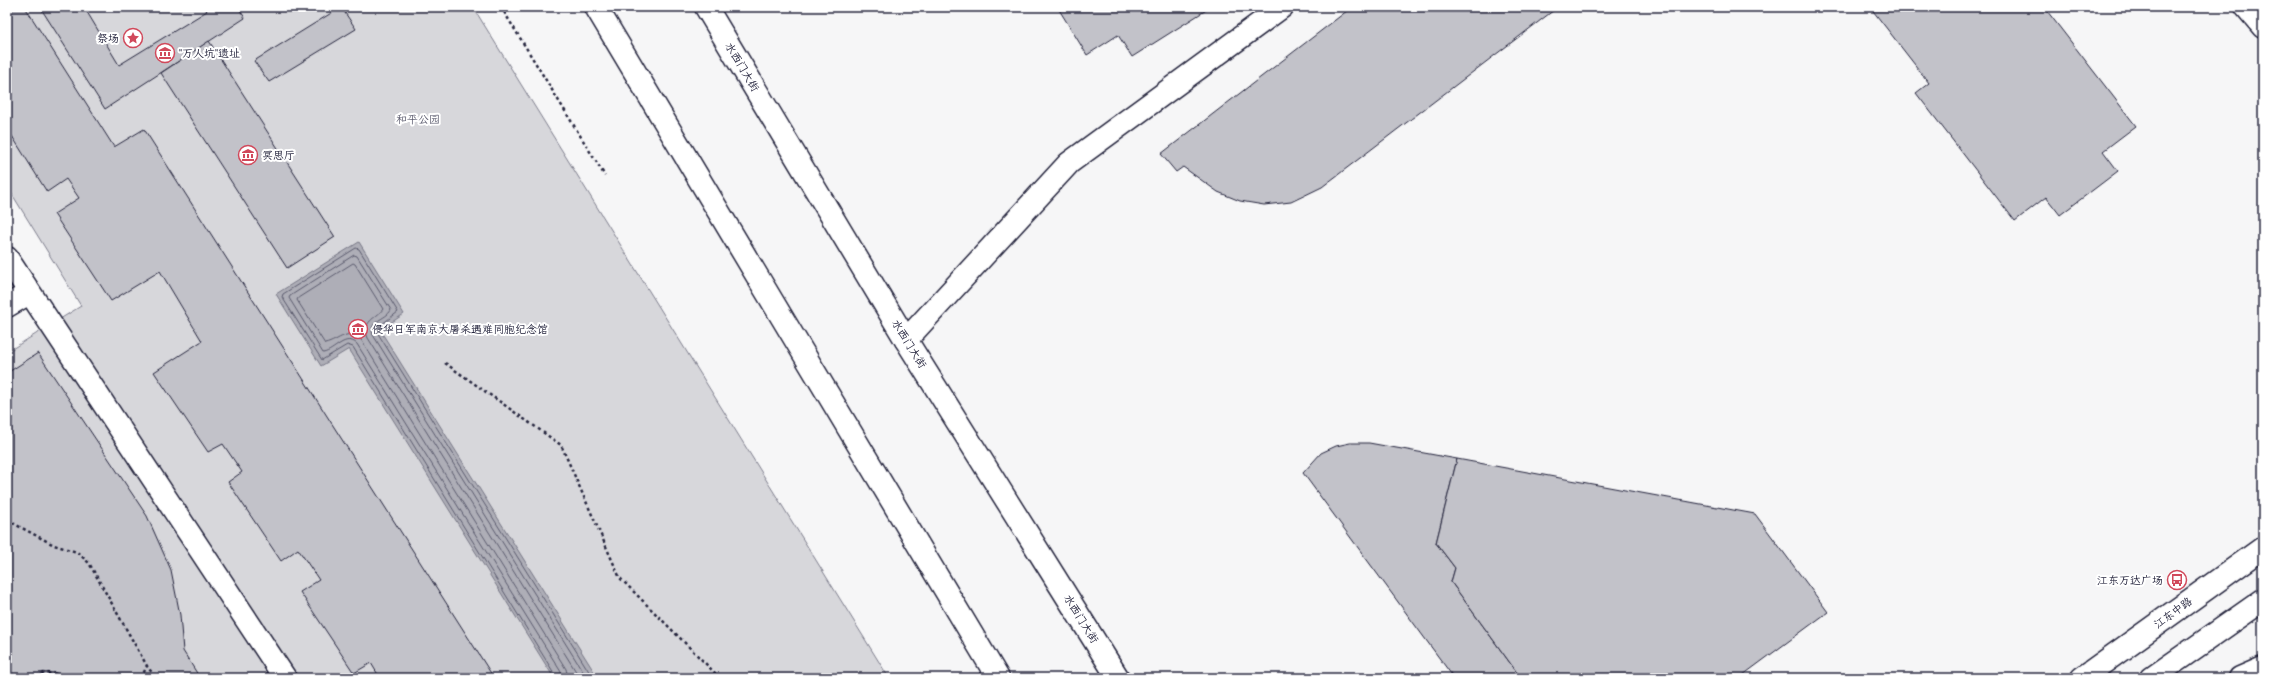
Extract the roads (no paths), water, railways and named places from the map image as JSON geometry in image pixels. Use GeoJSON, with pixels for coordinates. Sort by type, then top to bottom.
{"type":"FeatureCollection","features":[{"type":"Feature","properties":{"kind":"main road"},"geometry":{"type":"LineString","coordinates":[[596,7],[998,678]]}},
{"type":"Feature","properties":{"kind":"main road","name":"水西门大街"},"geometry":{"type":"LineString","coordinates":[[706,7],[906,340],[1118,678]]}},
{"type":"Feature","properties":{"kind":"main road"},"geometry":{"type":"LineString","coordinates":[[906,340],[1069,163],[1282,7]]}},
{"type":"Feature","properties":{"kind":"main road"},"geometry":{"type":"LineString","coordinates":[[2246,7],[2263,27]]}},
{"type":"Feature","properties":{"kind":"main road"},"geometry":{"type":"LineString","coordinates":[[7,258],[285,678]]}},
{"type":"Feature","properties":{"kind":"main road"},"geometry":{"type":"LineString","coordinates":[[7,306],[29,293]]}},
{"type":"Feature","properties":{"kind":"main road","name":"江东中路"},"geometry":{"type":"LineString","coordinates":[[2082,678],[2263,548]]}},
{"type":"Feature","properties":{"kind":"main road"},"geometry":{"type":"LineString","coordinates":[[2152,678],[2263,600]]}},
{"type":"Feature","properties":{"kind":"main road"},"geometry":{"type":"LineString","coordinates":[[2240,678],[2263,668]]}},
{"type":"Feature","properties":{"kind":"main road"},"geometry":{"type":"LineString","coordinates":[[2253,678],[2263,671]]}},
{"type":"Feature","properties":{"kind":"water"},"geometry":{"type":"Polygon","coordinates":[[[359,242],[404,314],[380,330],[598,678],[554,678],[349,349],[321,366],[276,294],[359,242]]]}},
{"type":"Feature","properties":{"kind":"place","name":"祭场"},"geometry":{"type":"Point","coordinates":[133,38]}},
{"type":"Feature","properties":{"kind":"place","name":"\"万人坑\"遗址"},"geometry":{"type":"Point","coordinates":[165,53]}},
{"type":"Feature","properties":{"kind":"place","name":"冥思厅"},"geometry":{"type":"Point","coordinates":[248,155]}},
{"type":"Feature","properties":{"kind":"place","name":"侵华日军南京大屠杀遇难同胞纪念馆"},"geometry":{"type":"Point","coordinates":[358,329]}},
{"type":"Feature","properties":{"kind":"place","name":"江东万达广场"},"geometry":{"type":"Point","coordinates":[2177,580]}},
{"type":"Feature","properties":{"kind":"park label","name":"和平公园"},"geometry":{"type":"Point","coordinates":[418,119]}}]}
